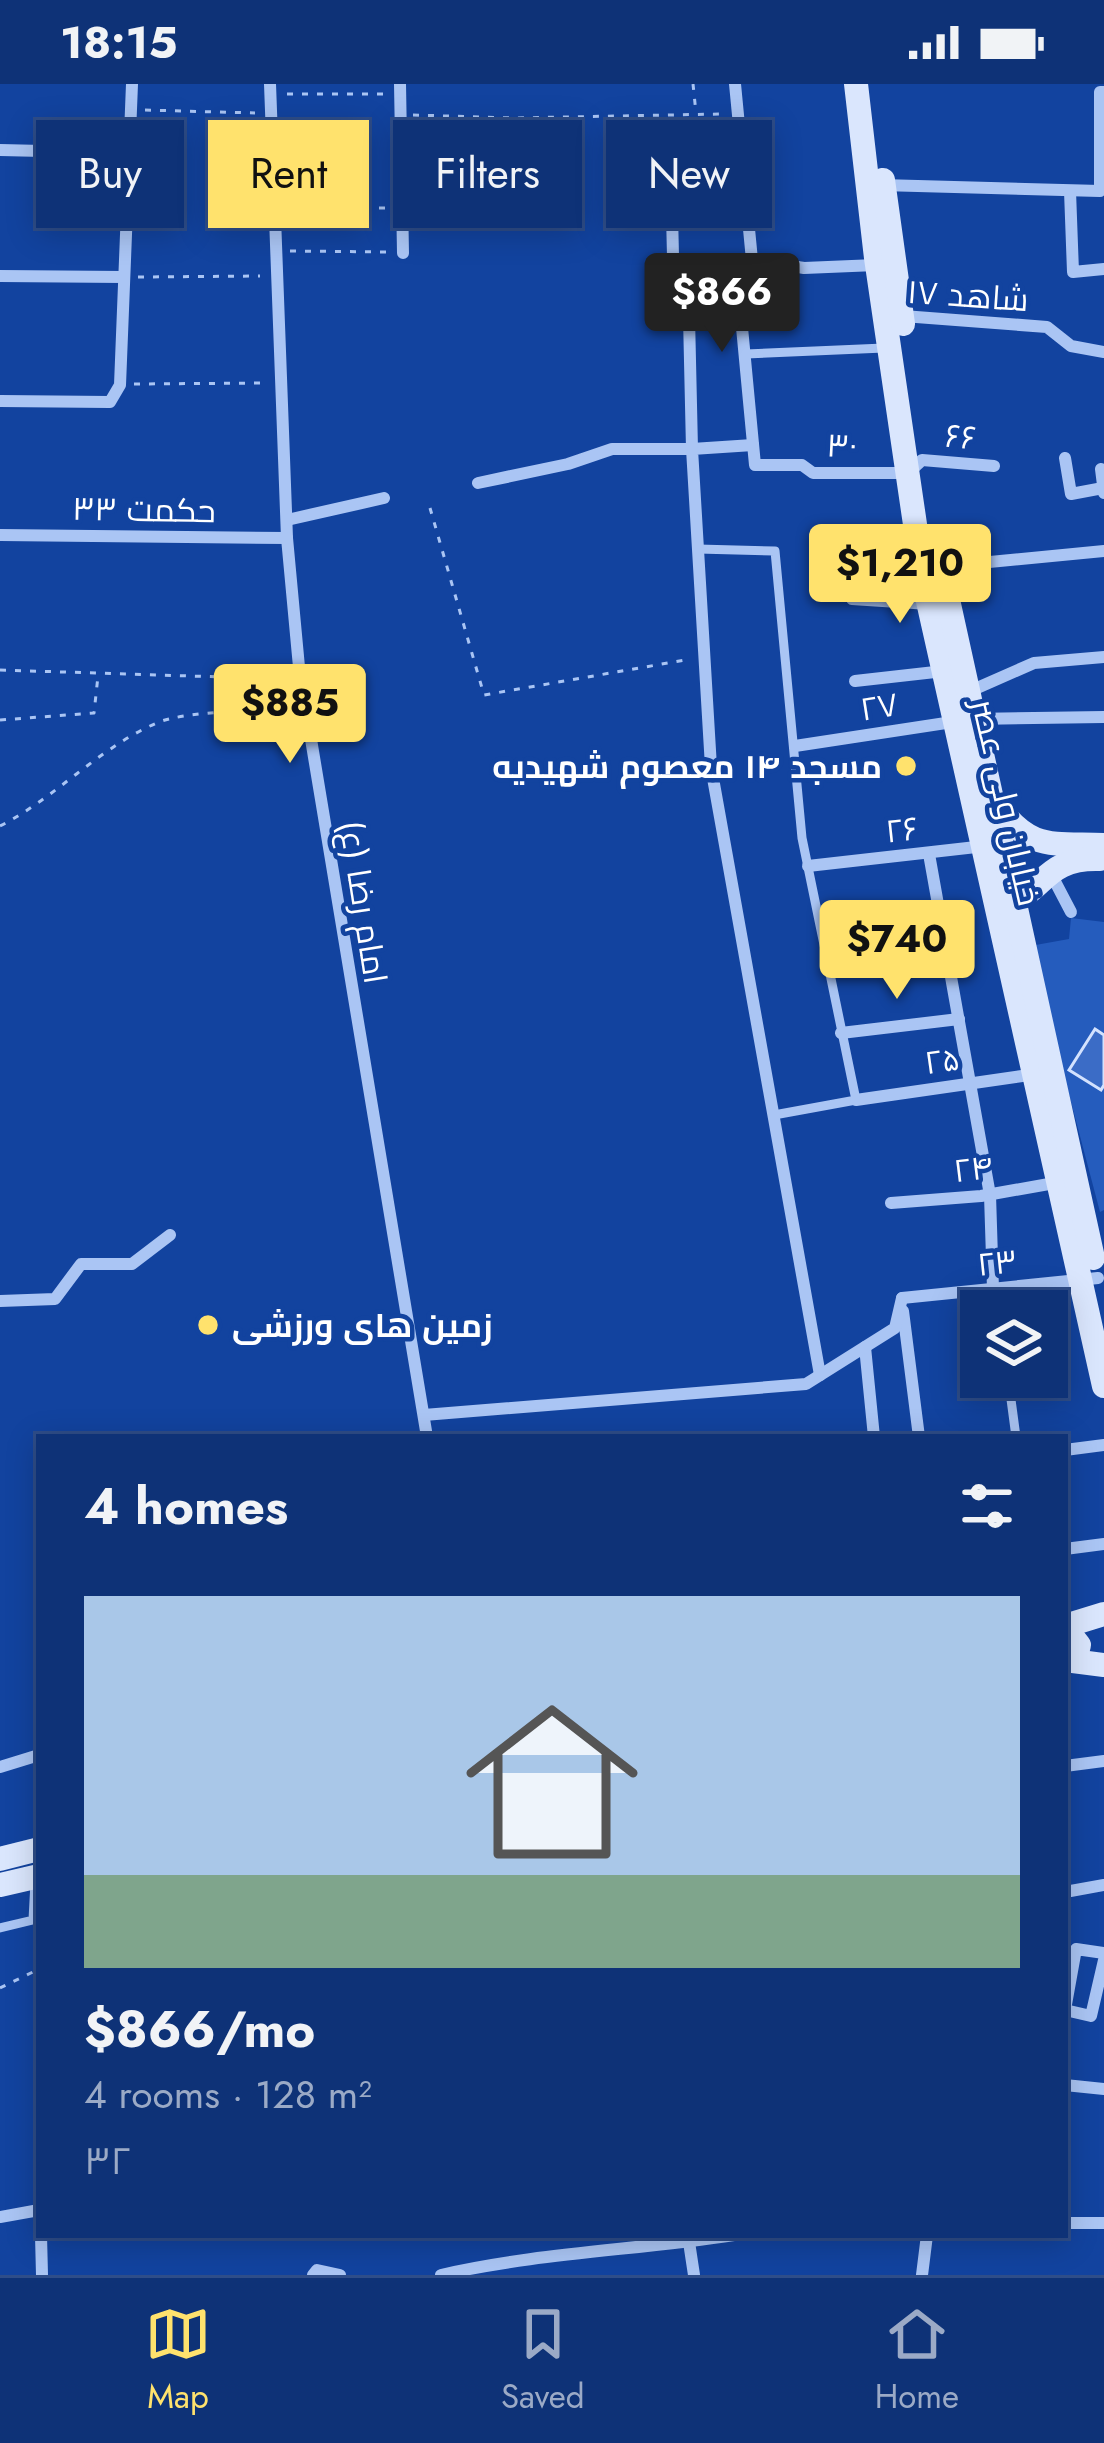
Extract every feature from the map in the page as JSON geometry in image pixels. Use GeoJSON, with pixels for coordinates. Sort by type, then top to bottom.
{"type":"FeatureCollection","features":[{"type":"Feature","properties":{"kind":"main road","name":"خیابان ولی عصر"},"geometry":{"type":"LineString","coordinates":[[856,84],[876,186],[930,567],[1089,1279],[1104,1386]]}},
{"type":"Feature","properties":{"kind":"main road","name":"خیابان ولی عصر"},"geometry":{"type":"LineString","coordinates":[[873,84],[876,186]]}},
{"type":"Feature","properties":{"kind":"main road","name":"خیابان ولی عصر"},"geometry":{"type":"LineString","coordinates":[[893,317],[889,347],[915,467]]}},
{"type":"Feature","properties":{"kind":"main road"},"geometry":{"type":"LineString","coordinates":[[981,796],[1027,837],[1104,845]]}},
{"type":"Feature","properties":{"kind":"main road"},"geometry":{"type":"LineString","coordinates":[[1006,903],[1049,871],[1078,858],[1104,860]]}},
{"type":"Feature","properties":{"kind":"main road","name":"خیابان ولی عصر"},"geometry":{"type":"LineString","coordinates":[[1006,903],[1060,1182],[1089,1279],[1104,1307]]}},
{"type":"Feature","properties":{"kind":"main road"},"geometry":{"type":"LineString","coordinates":[[1068,1625],[1104,1614]]}},
{"type":"Feature","properties":{"kind":"main road"},"geometry":{"type":"LineString","coordinates":[[1068,1630],[1079,1645],[1070,1660],[1104,1665]]}},
{"type":"Feature","properties":{"kind":"main road"},"geometry":{"type":"LineString","coordinates":[[0,1859],[36,1866]]}},
{"type":"Feature","properties":{"kind":"main road"},"geometry":{"type":"LineString","coordinates":[[0,1885],[36,1866]]}},
{"type":"Feature","properties":{"kind":"street"},"geometry":{"type":"LineString","coordinates":[[131,120],[132,84]]}},
{"type":"Feature","properties":{"kind":"street"},"geometry":{"type":"LineString","coordinates":[[478,483],[568,464],[612,449],[753,445],[740,279],[752,260],[735,84]]}},
{"type":"Feature","properties":{"kind":"street","name":"امام رضا (ع)"},"geometry":{"type":"LineString","coordinates":[[270,89],[271,120]]}},
{"type":"Feature","properties":{"kind":"street"},"geometry":{"type":"LineString","coordinates":[[399,120],[400,89]]}},
{"type":"Feature","properties":{"kind":"street"},"geometry":{"type":"LineString","coordinates":[[876,186],[1100,191],[1102,92]]}},
{"type":"Feature","properties":{"kind":"street"},"geometry":{"type":"LineString","coordinates":[[0,150],[36,151]]}},
{"type":"Feature","properties":{"kind":"street"},"geometry":{"type":"LineString","coordinates":[[1070,191],[1073,272],[1104,269]]}},
{"type":"Feature","properties":{"kind":"street"},"geometry":{"type":"LineString","coordinates":[[0,400],[110,401],[120,385],[126,228]]}},
{"type":"Feature","properties":{"kind":"street","name":"امام رضا (ع)"},"geometry":{"type":"LineString","coordinates":[[275,228],[287,538],[301,679],[427,1434]]}},
{"type":"Feature","properties":{"kind":"street"},"geometry":{"type":"LineString","coordinates":[[402,228],[403,253]]}},
{"type":"Feature","properties":{"kind":"street"},"geometry":{"type":"LineString","coordinates":[[672,228],[673,256],[662,298],[689,317],[741,317]]}},
{"type":"Feature","properties":{"kind":"street"},"geometry":{"type":"LineString","coordinates":[[752,260],[804,268],[885,264]]}},
{"type":"Feature","properties":{"kind":"street"},"geometry":{"type":"LineString","coordinates":[[0,276],[124,278]]}},
{"type":"Feature","properties":{"kind":"street"},"geometry":{"type":"LineString","coordinates":[[689,317],[711,767],[820,1375]]}},
{"type":"Feature","properties":{"kind":"street","name":"شاهد ۱۷"},"geometry":{"type":"LineString","coordinates":[[893,317],[1047,327],[1070,346],[1104,352]]}},
{"type":"Feature","properties":{"kind":"street","name":"۳۰"},"geometry":{"type":"LineString","coordinates":[[753,445],[755,465],[802,465],[813,473],[915,467]]}},
{"type":"Feature","properties":{"kind":"street"},"geometry":{"type":"LineString","coordinates":[[1065,458],[1071,494],[1103,483]]}},
{"type":"Feature","properties":{"kind":"street","name":"۶۶"},"geometry":{"type":"LineString","coordinates":[[915,467],[994,466]]}},
{"type":"Feature","properties":{"kind":"street"},"geometry":{"type":"LineString","coordinates":[[286,520],[384,498]]}},
{"type":"Feature","properties":{"kind":"street","name":"حکمت ۳۳"},"geometry":{"type":"LineString","coordinates":[[0,535],[287,538]]}},
{"type":"Feature","properties":{"kind":"street"},"geometry":{"type":"LineString","coordinates":[[930,567],[1104,551]]}},
{"type":"Feature","properties":{"kind":"street"},"geometry":{"type":"LineString","coordinates":[[853,599],[937,603]]}},
{"type":"Feature","properties":{"kind":"street"},"geometry":{"type":"LineString","coordinates":[[958,694],[1034,663],[1104,657]]}},
{"type":"Feature","properties":{"kind":"street"},"geometry":{"type":"LineString","coordinates":[[855,681],[952,668]]}},
{"type":"Feature","properties":{"kind":"street","name":"۲۷"},"geometry":{"type":"LineString","coordinates":[[795,746],[964,721],[1104,717]]}},
{"type":"Feature","properties":{"kind":"street","name":"۲۶"},"geometry":{"type":"LineString","coordinates":[[808,866],[992,845]]}},
{"type":"Feature","properties":{"kind":"street"},"geometry":{"type":"LineString","coordinates":[[929,854],[990,1195],[993,1289]]}},
{"type":"Feature","properties":{"kind":"street"},"geometry":{"type":"LineString","coordinates":[[1049,871],[1071,912]]}},
{"type":"Feature","properties":{"kind":"street"},"geometry":{"type":"LineString","coordinates":[[894,965],[947,954]]}},
{"type":"Feature","properties":{"kind":"street"},"geometry":{"type":"LineString","coordinates":[[842,1033],[958,1019]]}},
{"type":"Feature","properties":{"kind":"street","name":"۲۵"},"geometry":{"type":"LineString","coordinates":[[856,1100],[1036,1074]]}},
{"type":"Feature","properties":{"kind":"street","name":"۲۴"},"geometry":{"type":"LineString","coordinates":[[891,1203],[990,1195],[1060,1182]]}},
{"type":"Feature","properties":{"kind":"street"},"geometry":{"type":"LineString","coordinates":[[0,1301],[56,1299],[82,1264],[132,1264],[170,1235]]}},
{"type":"Feature","properties":{"kind":"street","name":"۲۳"},"geometry":{"type":"LineString","coordinates":[[902,1298],[1089,1279]]}},
{"type":"Feature","properties":{"kind":"street"},"geometry":{"type":"LineString","coordinates":[[424,1415],[806,1384],[896,1328],[902,1298]]}},
{"type":"Feature","properties":{"kind":"street"},"geometry":{"type":"LineString","coordinates":[[902,1298],[919,1434]]}},
{"type":"Feature","properties":{"kind":"street"},"geometry":{"type":"LineString","coordinates":[[865,1347],[874,1434]]}},
{"type":"Feature","properties":{"kind":"street"},"geometry":{"type":"LineString","coordinates":[[1068,1450],[1104,1445]]}},
{"type":"Feature","properties":{"kind":"street"},"geometry":{"type":"LineString","coordinates":[[1068,1549],[1104,1544]]}},
{"type":"Feature","properties":{"kind":"street"},"geometry":{"type":"LineString","coordinates":[[0,1766],[36,1756]]}},
{"type":"Feature","properties":{"kind":"street"},"geometry":{"type":"LineString","coordinates":[[1068,1766],[1104,1761]]}},
{"type":"Feature","properties":{"kind":"street"},"geometry":{"type":"LineString","coordinates":[[1068,1891],[1104,1885]]}},
{"type":"Feature","properties":{"kind":"street"},"geometry":{"type":"LineString","coordinates":[[1068,1993],[1076,1949],[1104,1956],[1090,2015],[1068,2011]]}},
{"type":"Feature","properties":{"kind":"street"},"geometry":{"type":"LineString","coordinates":[[1068,2085],[1104,2089]]}},
{"type":"Feature","properties":{"kind":"street"},"geometry":{"type":"LineString","coordinates":[[0,2217],[36,2211]]}},
{"type":"Feature","properties":{"kind":"street"},"geometry":{"type":"LineString","coordinates":[[1068,2223],[1104,2223]]}},
{"type":"Feature","properties":{"kind":"street"},"geometry":{"type":"LineString","coordinates":[[41,2238],[42,2275]]}},
{"type":"Feature","properties":{"kind":"street"},"geometry":{"type":"LineString","coordinates":[[441,2275],[498,2262],[715,2238]]}},
{"type":"Feature","properties":{"kind":"street"},"geometry":{"type":"LineString","coordinates":[[922,2275],[927,2238]]}},
{"type":"Feature","properties":{"kind":"street"},"geometry":{"type":"LineString","coordinates":[[689,2242],[694,2275]]}},
{"type":"Feature","properties":{"kind":"street"},"geometry":{"type":"LineString","coordinates":[[313,2275],[317,2270],[340,2275]]}},
{"type":"Feature","properties":{"kind":"lane"},"geometry":{"type":"LineString","coordinates":[[746,354],[889,347]]}},
{"type":"Feature","properties":{"kind":"lane"},"geometry":{"type":"LineString","coordinates":[[698,549],[775,551],[808,866],[856,1100],[774,1115]]}},
{"type":"Feature","properties":{"kind":"lane"},"geometry":{"type":"LineString","coordinates":[[1011,1398],[1016,1434]]}},
{"type":"Feature","properties":{"kind":"lane"},"geometry":{"type":"LineString","coordinates":[[0,1928],[33,1920],[36,1866]]}},
{"type":"Feature","properties":{"kind":"path"},"geometry":{"type":"LineString","coordinates":[[693,84],[696,115]]}},
{"type":"Feature","properties":{"kind":"path"},"geometry":{"type":"LineString","coordinates":[[270,89],[400,89]]}},
{"type":"Feature","properties":{"kind":"path"},"geometry":{"type":"LineString","coordinates":[[131,110],[271,113]]}},
{"type":"Feature","properties":{"kind":"path"},"geometry":{"type":"LineString","coordinates":[[399,114],[515,118],[738,114]]}},
{"type":"Feature","properties":{"kind":"path"},"geometry":{"type":"LineString","coordinates":[[668,115],[668,120]]}},
{"type":"Feature","properties":{"kind":"path"},"geometry":{"type":"LineString","coordinates":[[276,251],[403,253]]}},
{"type":"Feature","properties":{"kind":"path"},"geometry":{"type":"LineString","coordinates":[[124,278],[277,275]]}},
{"type":"Feature","properties":{"kind":"path"},"geometry":{"type":"LineString","coordinates":[[120,385],[281,382]]}},
{"type":"Feature","properties":{"kind":"path"},"geometry":{"type":"LineString","coordinates":[[430,508],[484,695],[704,656]]}},
{"type":"Feature","properties":{"kind":"path"},"geometry":{"type":"LineString","coordinates":[[0,670],[301,679]]}},
{"type":"Feature","properties":{"kind":"path"},"geometry":{"type":"LineString","coordinates":[[0,720],[94,713],[98,674]]}},
{"type":"Feature","properties":{"kind":"path"},"geometry":{"type":"LineString","coordinates":[[0,826],[29,811],[94,759],[163,721],[305,706]]}},
{"type":"Feature","properties":{"kind":"path"},"geometry":{"type":"LineString","coordinates":[[0,1988],[36,1970]]}},
{"type":"Feature","properties":{"kind":"shaded area"},"geometry":{"type":"Polygon","coordinates":[[[1071,918],[1104,922],[1104,1210],[1100,1212],[1030,946],[1069,939],[1071,918]]]}},
{"type":"Feature","properties":{"kind":"building"},"geometry":{"type":"Polygon","coordinates":[[[1095,1029],[1104,1035],[1101,1090],[1069,1070],[1095,1029]]]}},
{"type":"Feature","properties":{"kind":"place","name":"مسجد ۱۴ معصوم شهیدیه"},"geometry":{"type":"Point","coordinates":[906,766]}},
{"type":"Feature","properties":{"kind":"place","name":"زمین های ورزشی"},"geometry":{"type":"Point","coordinates":[208,1325]}}]}
